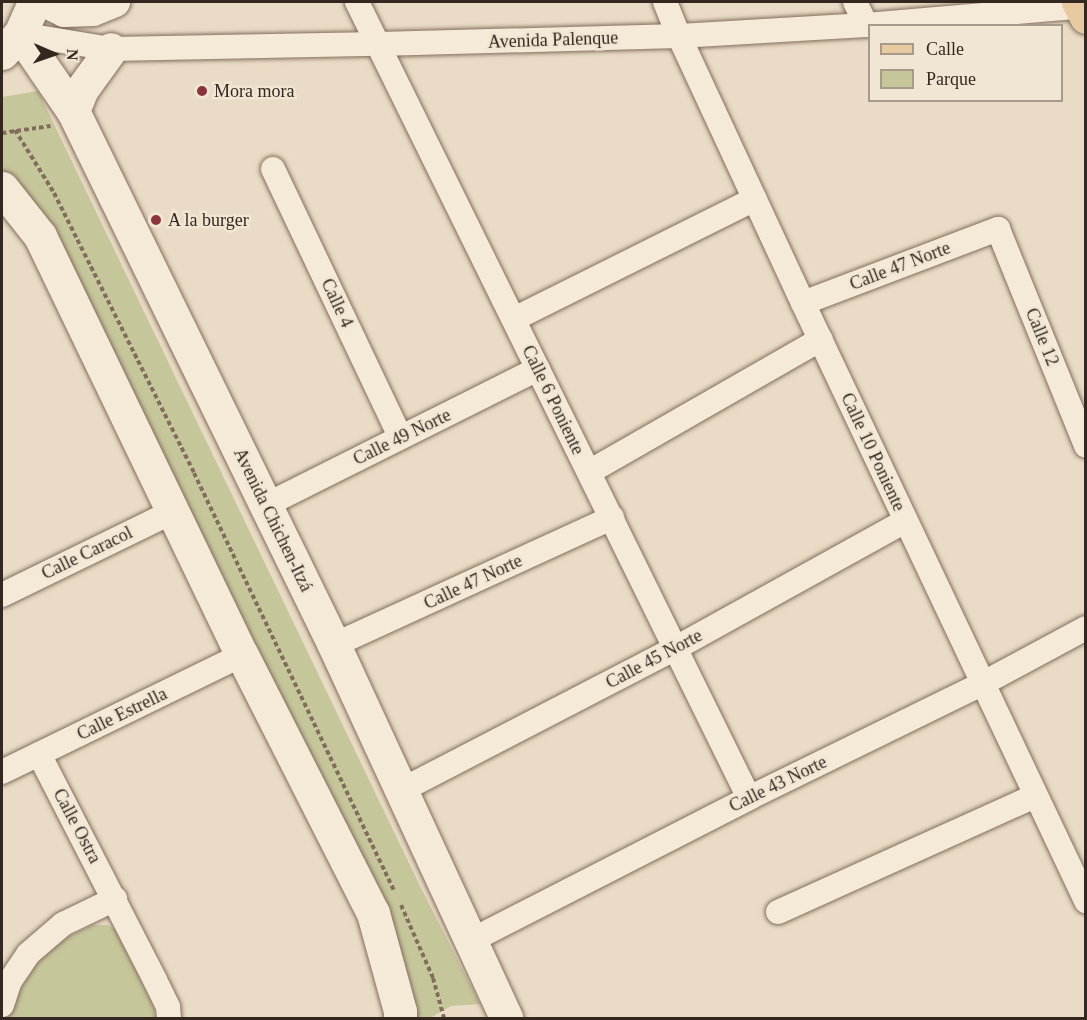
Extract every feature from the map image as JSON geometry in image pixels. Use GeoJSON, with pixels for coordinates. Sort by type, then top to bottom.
{"type":"FeatureCollection","features":[{"type":"Feature","properties":{"kind":"main road"},"geometry":{"type":"LineString","coordinates":[[11,43],[34,2]]}},
{"type":"Feature","properties":{"kind":"main road","name":"Avenida Chichen-Itzá"},"geometry":{"type":"LineString","coordinates":[[11,43],[73,111],[334,645],[506,1018]]}},
{"type":"Feature","properties":{"kind":"main road"},"geometry":{"type":"LineString","coordinates":[[73,111],[82,89],[111,49]]}},
{"type":"Feature","properties":{"kind":"main road"},"geometry":{"type":"LineString","coordinates":[[2,188],[40,236],[242,655],[373,914],[400,1018]]}},
{"type":"Feature","properties":{"kind":"street"},"geometry":{"type":"LineString","coordinates":[[43,2],[64,12],[93,11],[114,2]]}},
{"type":"Feature","properties":{"kind":"street","name":"Calle 6 Poniente"},"geometry":{"type":"LineString","coordinates":[[357,2],[749,798]]}},
{"type":"Feature","properties":{"kind":"street","name":"Calle 10 Poniente"},"geometry":{"type":"LineString","coordinates":[[666,2],[679,36],[803,303],[1086,901]]}},
{"type":"Feature","properties":{"kind":"street"},"geometry":{"type":"LineString","coordinates":[[855,2],[866,25]]}},
{"type":"Feature","properties":{"kind":"street","name":"Avenida Palenque"},"geometry":{"type":"LineString","coordinates":[[879,24],[1083,8]]}},
{"type":"Feature","properties":{"kind":"street","name":"Avenida Palenque"},"geometry":{"type":"LineString","coordinates":[[11,43],[111,49],[378,44],[679,36],[866,25]]}},
{"type":"Feature","properties":{"kind":"street","name":"Calle 4"},"geometry":{"type":"LineString","coordinates":[[273,169],[400,437]]}},
{"type":"Feature","properties":{"kind":"street"},"geometry":{"type":"LineString","coordinates":[[514,319],[755,199]]}},
{"type":"Feature","properties":{"kind":"street","name":"Calle 47 Norte"},"geometry":{"type":"LineString","coordinates":[[803,303],[998,229]]}},
{"type":"Feature","properties":{"kind":"street","name":"Calle 12"},"geometry":{"type":"LineString","coordinates":[[998,229],[1078,406],[1086,446]]}},
{"type":"Feature","properties":{"kind":"street"},"geometry":{"type":"LineString","coordinates":[[589,472],[820,339]]}},
{"type":"Feature","properties":{"kind":"street","name":"Calle 49 Norte"},"geometry":{"type":"LineString","coordinates":[[266,505],[538,369]]}},
{"type":"Feature","properties":{"kind":"street","name":"Calle Caracol"},"geometry":{"type":"LineString","coordinates":[[2,595],[172,512]]}},
{"type":"Feature","properties":{"kind":"street","name":"Calle 47 Norte"},"geometry":{"type":"LineString","coordinates":[[334,645],[612,518]]}},
{"type":"Feature","properties":{"kind":"street","name":"Calle 45 Norte"},"geometry":{"type":"LineString","coordinates":[[400,791],[676,648],[905,521]]}},
{"type":"Feature","properties":{"kind":"street","name":"Calle 43 Norte"},"geometry":{"type":"LineString","coordinates":[[470,941],[749,798],[982,684],[1086,628]]}},
{"type":"Feature","properties":{"kind":"street","name":"Calle Estrella"},"geometry":{"type":"LineString","coordinates":[[2,772],[242,655]]}},
{"type":"Feature","properties":{"kind":"street","name":"Calle Ostra"},"geometry":{"type":"LineString","coordinates":[[39,754],[115,898],[168,1007],[169,1018]]}},
{"type":"Feature","properties":{"kind":"street"},"geometry":{"type":"LineString","coordinates":[[778,912],[1035,796]]}},
{"type":"Feature","properties":{"kind":"street"},"geometry":{"type":"LineString","coordinates":[[2,1005],[10,981],[28,954],[63,924],[115,898]]}},
{"type":"Feature","properties":{"kind":"path"},"geometry":{"type":"LineString","coordinates":[[2,133],[15,130],[54,193],[374,845],[433,978],[444,1018]]}},
{"type":"Feature","properties":{"kind":"green space"},"geometry":{"type":"Polygon","coordinates":[[[38,91],[421,888],[480,1004],[451,1006],[430,1018],[413,1018],[44,220],[2,169],[2,97],[38,91]]]}},
{"type":"Feature","properties":{"kind":"green space"},"geometry":{"type":"Polygon","coordinates":[[[93,925],[107,925],[115,929],[154,1008],[155,1018],[7,1018],[35,966],[62,940],[93,925]]]}},
{"type":"Feature","properties":{"kind":"place","name":"Mora mora"},"geometry":{"type":"Point","coordinates":[202,91]}},
{"type":"Feature","properties":{"kind":"place","name":"A la burger"},"geometry":{"type":"Point","coordinates":[156,220]}}]}
